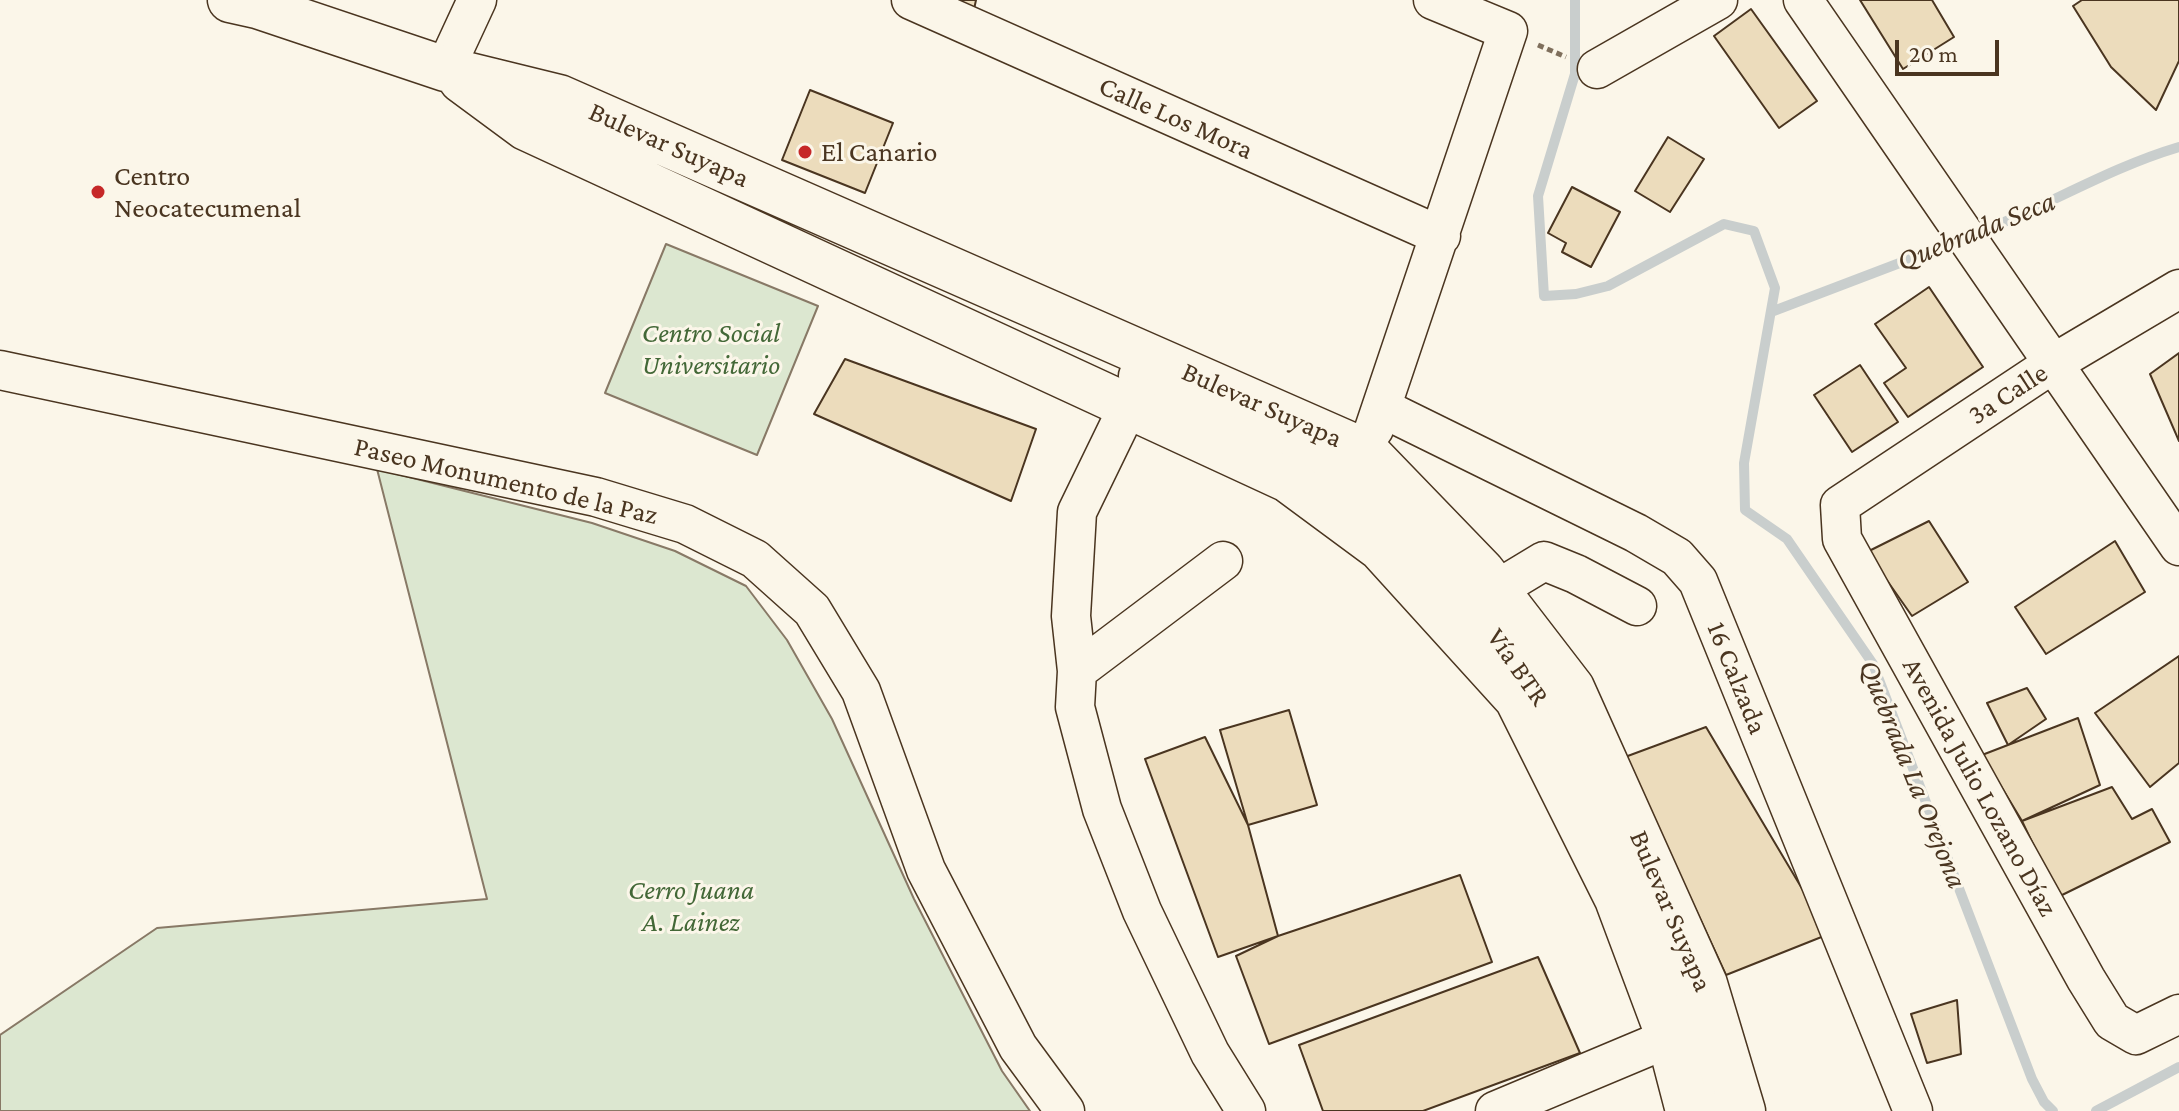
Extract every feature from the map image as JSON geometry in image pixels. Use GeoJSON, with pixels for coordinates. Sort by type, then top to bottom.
{"type":"FeatureCollection","features":[{"type":"Feature","properties":{"kind":"main road","name":"Bulevar Suyapa"},"geometry":{"type":"LineString","coordinates":[[248,2],[445,69],[559,97],[1367,452],[1482,571],[1572,688],[1705,984],[1743,1111]]}},
{"type":"Feature","properties":{"kind":"main road","name":"Bulevar Suyapa"},"geometry":{"type":"LineString","coordinates":[[445,69],[526,128],[1133,392],[1288,480],[1380,548],[1517,699],[1617,899],[1669,1038],[1688,1111]]}},
{"type":"Feature","properties":{"kind":"street"},"geometry":{"type":"LineString","coordinates":[[445,69],[477,0]]}},
{"type":"Feature","properties":{"kind":"street","name":"Calle Los Mora"},"geometry":{"type":"LineString","coordinates":[[911,0],[1441,236]]}},
{"type":"Feature","properties":{"kind":"street"},"geometry":{"type":"LineString","coordinates":[[1367,452],[1441,236],[1519,36],[1433,0]]}},
{"type":"Feature","properties":{"kind":"street"},"geometry":{"type":"LineString","coordinates":[[1597,69],[1718,0]]}},
{"type":"Feature","properties":{"kind":"street"},"geometry":{"type":"LineString","coordinates":[[1803,0],[2179,546]]}},
{"type":"Feature","properties":{"kind":"street","name":"3a Calle"},"geometry":{"type":"LineString","coordinates":[[1840,505],[2054,363],[2179,289]]}},
{"type":"Feature","properties":{"kind":"street","name":"Paseo Monumento de la Paz"},"geometry":{"type":"LineString","coordinates":[[0,370],[596,497],[685,524],[755,559],[812,610],[861,691],[926,870],[1018,1047],[1065,1111]]}},
{"type":"Feature","properties":{"kind":"street"},"geometry":{"type":"LineString","coordinates":[[1133,392],[1077,512],[1071,616],[1077,671],[1075,707],[1108,823],[1155,939],[1210,1053],[1246,1111]]}},
{"type":"Feature","properties":{"kind":"street","name":"Vía BTR"},"geometry":{"type":"LineString","coordinates":[[1133,392],[1275,436],[1367,493],[1458,586],[1532,678],[1641,892],[1685,1003],[1716,1111]]}},
{"type":"Feature","properties":{"kind":"street","name":"16 Calzada"},"geometry":{"type":"LineString","coordinates":[[1382,408],[1636,533],[1677,557],[1698,581],[1913,1111]]}},
{"type":"Feature","properties":{"kind":"street","name":"Avenida Julio Lozano Díaz"},"geometry":{"type":"LineString","coordinates":[[1840,505],[1842,539],[2112,1021],[2136,1035],[2179,1014]]}},
{"type":"Feature","properties":{"kind":"street"},"geometry":{"type":"LineString","coordinates":[[1077,671],[1223,561]]}},
{"type":"Feature","properties":{"kind":"street"},"geometry":{"type":"LineString","coordinates":[[1496,590],[1544,561],[1637,606]]}},
{"type":"Feature","properties":{"kind":"street"},"geometry":{"type":"LineString","coordinates":[[1495,1111],[1669,1038]]}},
{"type":"Feature","properties":{"kind":"path"},"geometry":{"type":"LineString","coordinates":[[1519,36],[1597,69]]}},
{"type":"Feature","properties":{"kind":"green space","name":"Centro Social Universitario"},"geometry":{"type":"Polygon","coordinates":[[[666,244],[818,306],[757,455],[605,393],[666,244]]]}},
{"type":"Feature","properties":{"kind":"green space","name":"Cerro Juana A. Lainez"},"geometry":{"type":"Polygon","coordinates":[[[377,469],[592,523],[675,551],[746,586],[787,640],[832,719],[914,899],[1002,1071],[1030,1111],[0,1111],[0,1035],[157,928],[487,899],[377,469]]]}},
{"type":"Feature","properties":{"kind":"building"},"geometry":{"type":"Polygon","coordinates":[[[947,0],[976,0],[972,19],[947,0]]]}},
{"type":"Feature","properties":{"kind":"building"},"geometry":{"type":"Polygon","coordinates":[[[1860,0],[1932,0],[1954,37],[1903,69],[1860,0]]]}},
{"type":"Feature","properties":{"kind":"building"},"geometry":{"type":"Polygon","coordinates":[[[2082,0],[2179,0],[2179,61],[2156,110],[2111,67],[2073,6],[2082,0]]]}},
{"type":"Feature","properties":{"kind":"building"},"geometry":{"type":"Polygon","coordinates":[[[1751,9],[1817,101],[1779,128],[1714,36],[1751,9]]]}},
{"type":"Feature","properties":{"kind":"building"},"geometry":{"type":"Polygon","coordinates":[[[810,90],[893,123],[865,193],[782,160],[810,90]]]}},
{"type":"Feature","properties":{"kind":"building"},"geometry":{"type":"Polygon","coordinates":[[[1668,137],[1704,159],[1670,212],[1635,191],[1668,137]]]}},
{"type":"Feature","properties":{"kind":"building"},"geometry":{"type":"Polygon","coordinates":[[[1572,187],[1620,212],[1591,267],[1562,252],[1566,243],[1548,233],[1572,187]]]}},
{"type":"Feature","properties":{"kind":"building"},"geometry":{"type":"Polygon","coordinates":[[[1929,287],[1983,367],[1908,417],[1884,383],[1906,368],[1875,324],[1929,287]]]}},
{"type":"Feature","properties":{"kind":"building"},"geometry":{"type":"Polygon","coordinates":[[[2179,353],[2179,441],[2150,374],[2179,353]]]}},
{"type":"Feature","properties":{"kind":"building"},"geometry":{"type":"Polygon","coordinates":[[[845,359],[1036,429],[1011,501],[814,414],[845,359]]]}},
{"type":"Feature","properties":{"kind":"building"},"geometry":{"type":"Polygon","coordinates":[[[1860,365],[1898,422],[1852,452],[1814,395],[1860,365]]]}},
{"type":"Feature","properties":{"kind":"building"},"geometry":{"type":"Polygon","coordinates":[[[1929,521],[1968,582],[1912,616],[1867,552],[1929,521]]]}},
{"type":"Feature","properties":{"kind":"building"},"geometry":{"type":"Polygon","coordinates":[[[2115,541],[2145,592],[2046,654],[2015,607],[2115,541]]]}},
{"type":"Feature","properties":{"kind":"building"},"geometry":{"type":"Polygon","coordinates":[[[2179,656],[2179,763],[2150,787],[2095,713],[2179,656]]]}},
{"type":"Feature","properties":{"kind":"building"},"geometry":{"type":"Polygon","coordinates":[[[2027,688],[2046,719],[2008,745],[1987,703],[2027,688]]]}},
{"type":"Feature","properties":{"kind":"building"},"geometry":{"type":"Polygon","coordinates":[[[1289,710],[1317,805],[1248,825],[1220,730],[1289,710]]]}},
{"type":"Feature","properties":{"kind":"building"},"geometry":{"type":"Polygon","coordinates":[[[2078,718],[2100,785],[2022,821],[1982,755],[2078,718]]]}},
{"type":"Feature","properties":{"kind":"building"},"geometry":{"type":"Polygon","coordinates":[[[1706,727],[1829,934],[1726,975],[1625,757],[1706,727]]]}},
{"type":"Feature","properties":{"kind":"building"},"geometry":{"type":"Polygon","coordinates":[[[1205,737],[1248,825],[1278,936],[1218,957],[1145,759],[1205,737]]]}},
{"type":"Feature","properties":{"kind":"building"},"geometry":{"type":"Polygon","coordinates":[[[2112,787],[2132,819],[2152,809],[2170,842],[2058,897],[2022,821],[2112,787]]]}},
{"type":"Feature","properties":{"kind":"building"},"geometry":{"type":"Polygon","coordinates":[[[1460,875],[1492,962],[1269,1044],[1236,956],[1278,936],[1460,875]]]}},
{"type":"Feature","properties":{"kind":"building"},"geometry":{"type":"Polygon","coordinates":[[[1538,957],[1580,1053],[1423,1111],[1323,1111],[1299,1045],[1538,957]]]}},
{"type":"Feature","properties":{"kind":"building"},"geometry":{"type":"Polygon","coordinates":[[[1957,1000],[1961,1054],[1927,1063],[1911,1014],[1957,1000]]]}},
{"type":"Feature","properties":{"kind":"waterway","name":"Quebrada La Orejona"},"geometry":{"type":"LineString","coordinates":[[1575,0],[1575,74],[1538,196],[1544,296],[1576,294],[1608,286],[1724,224],[1754,231],[1775,288],[1744,463],[1745,510],[1787,539],[1873,664],[2032,1079],[2044,1102],[2053,1111]]}},
{"type":"Feature","properties":{"kind":"waterway","name":"Quebrada Seca"},"geometry":{"type":"LineString","coordinates":[[1975,234],[2127,166],[2179,147]]}},
{"type":"Feature","properties":{"kind":"waterway","name":"Quebrada Seca"},"geometry":{"type":"LineString","coordinates":[[1771,312],[1960,240]]}},
{"type":"Feature","properties":{"kind":"waterway","name":"Quebrada La Orejona"},"geometry":{"type":"LineString","coordinates":[[2096,1111],[2179,1067]]}},
{"type":"Feature","properties":{"kind":"place","name":"El Canario"},"geometry":{"type":"Point","coordinates":[805,152]}},
{"type":"Feature","properties":{"kind":"place","name":"Centro Neocatecumenal"},"geometry":{"type":"Point","coordinates":[98,192]}}]}
